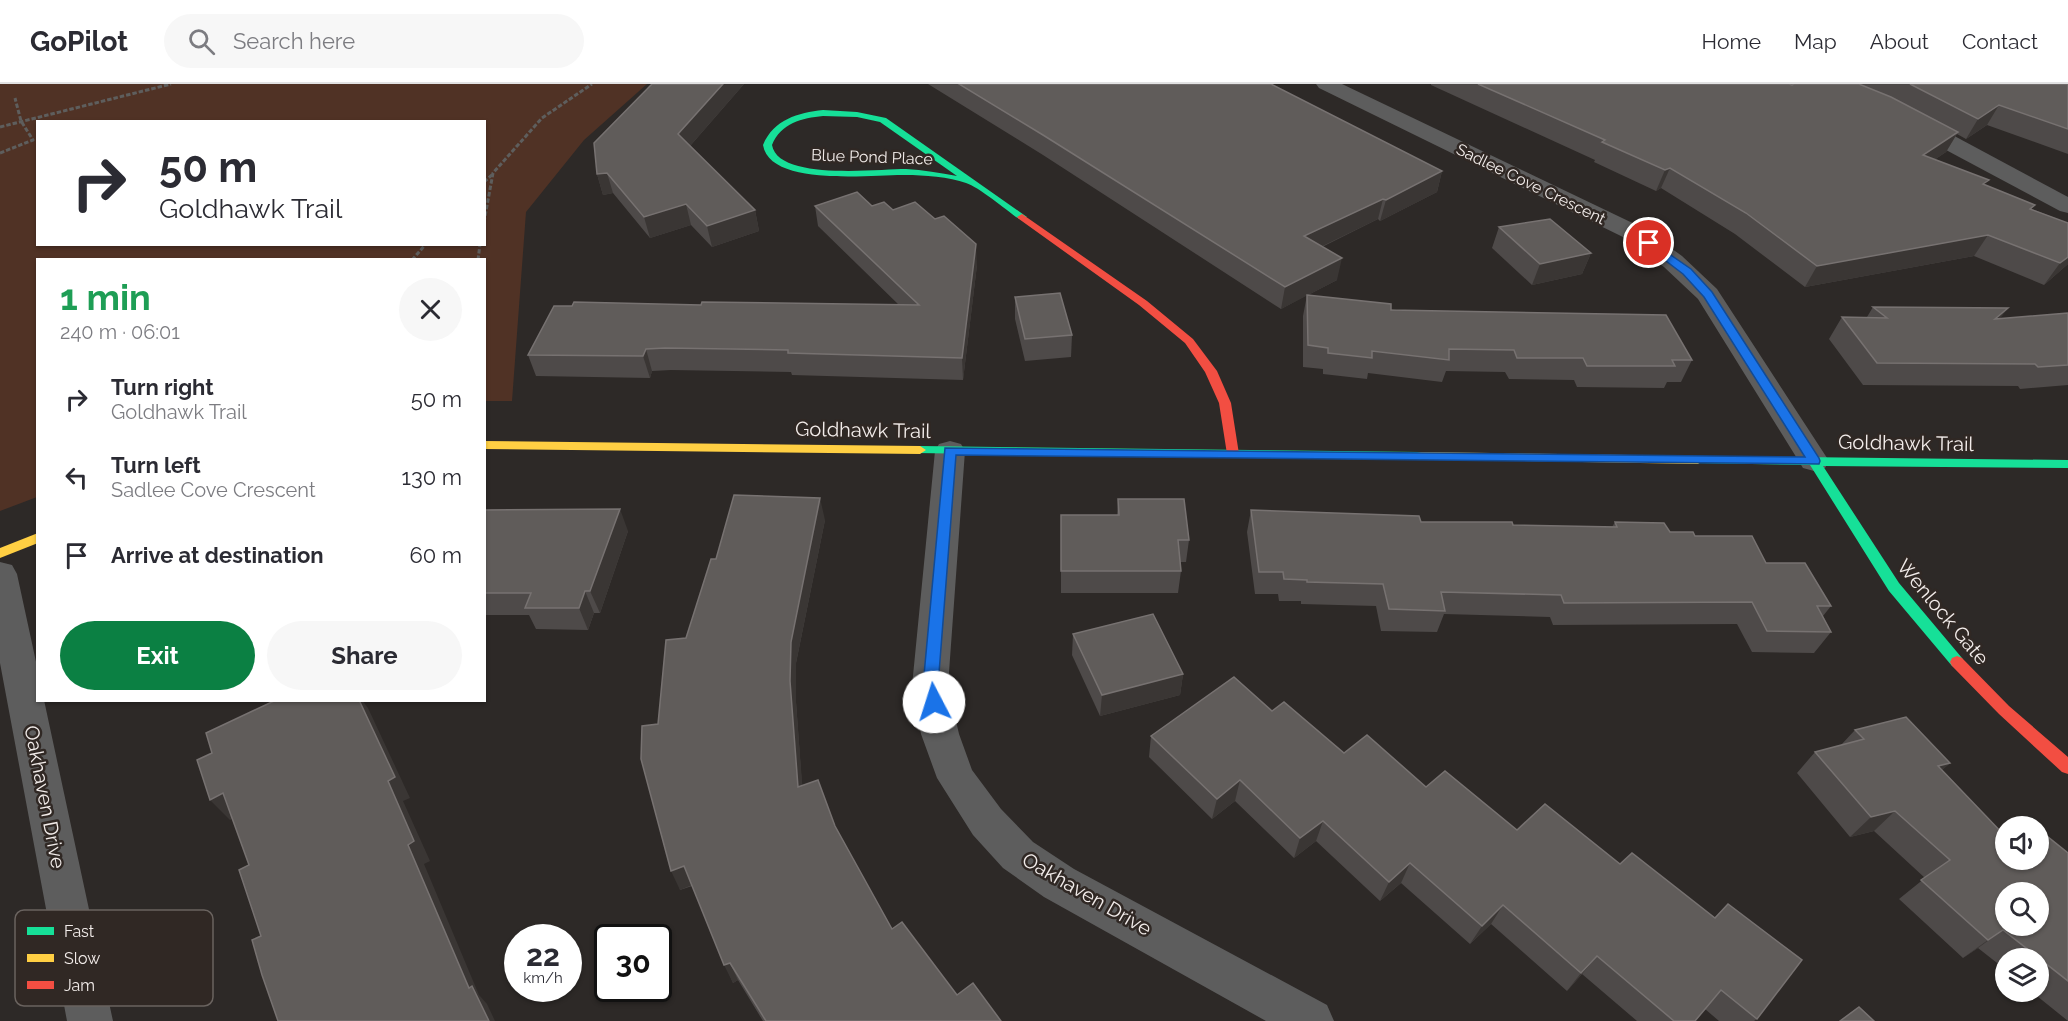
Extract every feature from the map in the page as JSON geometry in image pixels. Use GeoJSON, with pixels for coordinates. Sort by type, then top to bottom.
{"type":"FeatureCollection","features":[{"type":"Feature","properties":{"kind":"street","name":"Sadlee Cove Crescent"},"geometry":{"type":"LineString","coordinates":[[1326,84],[1634,233],[1664,253],[1687,272],[1708,295],[1814,461]]}},
{"type":"Feature","properties":{"kind":"street"},"geometry":{"type":"LineString","coordinates":[[1889,110],[2068,206]]}},
{"type":"Feature","properties":{"kind":"street","name":"Blue Pond Place"},"geometry":{"type":"LineString","coordinates":[[968,180],[909,172],[805,172],[787,167],[773,159],[768,148],[770,137],[779,128],[795,119],[829,112],[863,113],[883,120],[1143,303],[1189,341],[1211,371],[1225,403],[1233,454]]}},
{"type":"Feature","properties":{"kind":"street","name":"Goldhawk Trail"},"geometry":{"type":"LineString","coordinates":[[486,445],[2068,464]]}},
{"type":"Feature","properties":{"kind":"street","name":"Oakhaven Drive"},"geometry":{"type":"LineString","coordinates":[[950,451],[930,686],[940,734],[956,778],[987,822],[1018,855],[1059,883],[1311,1021]]}},
{"type":"Feature","properties":{"kind":"street","name":"Wenlock Gate"},"geometry":{"type":"LineString","coordinates":[[1814,461],[1880,567],[1937,642],[1992,698],[2068,767]]}},
{"type":"Feature","properties":{"kind":"street"},"geometry":{"type":"LineString","coordinates":[[0,553],[36,539]]}},
{"type":"Feature","properties":{"kind":"street","name":"Oakhaven Drive"},"geometry":{"type":"LineString","coordinates":[[0,574],[68,910]]}},
{"type":"Feature","properties":{"kind":"street","name":"Oakhaven Drive"},"geometry":{"type":"LineString","coordinates":[[87,1006],[90,1021]]}},
{"type":"Feature","properties":{"kind":"path"},"geometry":{"type":"LineString","coordinates":[[0,127],[171,84]]}},
{"type":"Feature","properties":{"kind":"path"},"geometry":{"type":"LineString","coordinates":[[486,180],[542,118],[592,84]]}},
{"type":"Feature","properties":{"kind":"path"},"geometry":{"type":"LineString","coordinates":[[0,153],[33,140],[21,122],[15,98]]}},
{"type":"Feature","properties":{"kind":"path"},"geometry":{"type":"LineString","coordinates":[[486,211],[493,173]]}},
{"type":"Feature","properties":{"kind":"path"},"geometry":{"type":"LineString","coordinates":[[414,258],[424,246]]}},
{"type":"Feature","properties":{"kind":"shaded area"},"geometry":{"type":"Polygon","coordinates":[[[0,84],[647,84],[584,140],[526,212],[512,401],[486,401],[486,258],[36,258],[36,497],[0,511],[0,84]]]}},
{"type":"Feature","properties":{"kind":"building"},"geometry":{"type":"Polygon","coordinates":[[[652,84],[723,84],[678,134],[755,210],[707,226],[686,204],[644,217],[607,173],[597,174],[594,143],[652,84]]]}},
{"type":"Feature","properties":{"kind":"building"},"geometry":{"type":"Polygon","coordinates":[[[959,84],[1271,84],[1442,171],[1386,200],[1383,199],[1304,236],[1342,258],[1285,287],[959,84]]]}},
{"type":"Feature","properties":{"kind":"building"},"geometry":{"type":"Polygon","coordinates":[[[1478,84],[1859,84],[1891,97],[1958,132],[1923,155],[1989,180],[1983,184],[2035,205],[2030,209],[2068,223],[2068,257],[2060,263],[1988,235],[1817,266],[1746,213],[1670,168],[1665,170],[1602,142],[1605,140],[1478,84]]]}},
{"type":"Feature","properties":{"kind":"building"},"geometry":{"type":"Polygon","coordinates":[[[1910,84],[2068,84],[2068,129],[1999,105],[1978,119],[1910,84]]]}},
{"type":"Feature","properties":{"kind":"building"},"geometry":{"type":"Polygon","coordinates":[[[857,192],[872,206],[884,202],[893,210],[915,202],[935,219],[944,216],[976,244],[962,358],[788,353],[788,350],[665,348],[646,349],[643,356],[528,355],[554,306],[572,306],[574,302],[701,305],[702,302],[919,305],[815,206],[857,192]]]}},
{"type":"Feature","properties":{"kind":"building"},"geometry":{"type":"Polygon","coordinates":[[[1550,219],[1591,253],[1540,264],[1499,227],[1550,219]]]}},
{"type":"Feature","properties":{"kind":"building"},"geometry":{"type":"Polygon","coordinates":[[[1060,293],[1072,335],[1025,339],[1015,297],[1060,293]]]}},
{"type":"Feature","properties":{"kind":"building"},"geometry":{"type":"Polygon","coordinates":[[[1307,295],[1391,304],[1391,310],[1666,315],[1692,360],[1672,360],[1675,366],[1587,366],[1583,358],[1517,358],[1514,350],[1449,349],[1449,360],[1372,351],[1372,358],[1328,353],[1328,348],[1308,345],[1307,295]]]}},
{"type":"Feature","properties":{"kind":"building"},"geometry":{"type":"Polygon","coordinates":[[[1873,307],[2008,308],[1995,319],[2068,313],[2068,365],[2038,367],[2035,364],[1877,363],[1842,317],[1887,318],[1873,307]]]}},
{"type":"Feature","properties":{"kind":"building"},"geometry":{"type":"Polygon","coordinates":[[[734,495],[820,498],[791,642],[790,681],[798,787],[818,780],[835,826],[892,929],[902,922],[957,995],[973,983],[1001,1021],[766,1021],[730,963],[724,965],[684,866],[671,871],[641,759],[642,726],[658,724],[666,640],[686,638],[711,559],[716,559],[734,495]]]}},
{"type":"Feature","properties":{"kind":"building"},"geometry":{"type":"Polygon","coordinates":[[[1118,499],[1184,499],[1189,540],[1178,540],[1181,571],[1061,571],[1061,515],[1119,515],[1118,499]]]}},
{"type":"Feature","properties":{"kind":"building"},"geometry":{"type":"Polygon","coordinates":[[[620,509],[590,591],[585,591],[579,608],[525,608],[531,593],[486,593],[486,510],[620,509]]]}},
{"type":"Feature","properties":{"kind":"building"},"geometry":{"type":"Polygon","coordinates":[[[1251,510],[1419,516],[1421,522],[1512,522],[1513,525],[1617,527],[1615,522],[1664,523],[1670,532],[1693,532],[1695,536],[1752,536],[1766,563],[1805,563],[1831,606],[1817,606],[1831,632],[1767,631],[1752,602],[1564,603],[1561,595],[1441,592],[1445,611],[1389,609],[1383,584],[1307,582],[1307,580],[1284,579],[1283,572],[1259,572],[1251,510]]]}},
{"type":"Feature","properties":{"kind":"building"},"geometry":{"type":"Polygon","coordinates":[[[1153,614],[1183,674],[1102,695],[1073,634],[1153,614]]]}},
{"type":"Feature","properties":{"kind":"building"},"geometry":{"type":"Polygon","coordinates":[[[1234,677],[1272,711],[1284,702],[1344,753],[1367,735],[1426,787],[1445,771],[1517,830],[1545,804],[1620,864],[1632,853],[1715,918],[1728,904],[1802,960],[1757,1019],[1721,990],[1695,1021],[1674,1021],[1597,956],[1581,973],[1503,905],[1482,926],[1410,863],[1389,882],[1323,821],[1300,838],[1240,780],[1217,799],[1151,736],[1234,677]]]}},
{"type":"Feature","properties":{"kind":"building"},"geometry":{"type":"Polygon","coordinates":[[[272,702],[360,702],[395,777],[388,781],[414,841],[408,845],[469,988],[472,986],[489,1021],[278,1021],[252,940],[261,936],[239,870],[249,865],[223,793],[210,800],[197,760],[212,753],[206,733],[272,702]]]}},
{"type":"Feature","properties":{"kind":"building"},"geometry":{"type":"Polygon","coordinates":[[[1906,717],[1950,763],[1938,766],[1995,826],[1995,870],[2049,870],[2049,838],[2068,853],[2068,981],[2049,966],[2049,948],[2026,948],[2011,936],[2049,936],[2049,882],[1995,882],[1995,935],[1988,940],[1921,880],[1950,860],[1895,811],[1871,817],[1815,752],[1864,739],[1855,730],[1906,717]]]}},
{"type":"Feature","properties":{"kind":"building"},"geometry":{"type":"Polygon","coordinates":[[[1859,1007],[1874,1021],[1840,1021],[1859,1007]]]}},
{"type":"Feature","properties":{"kind":"traffic: fast"},"geometry":{"type":"LineString","coordinates":[[968,180],[909,172],[808,171],[788,167],[774,159],[768,145],[780,126],[792,119],[807,115],[857,114],[883,120],[1022,217]]}},
{"type":"Feature","properties":{"kind":"traffic: fast"},"geometry":{"type":"LineString","coordinates":[[920,450],[1421,456]]}},
{"type":"Feature","properties":{"kind":"traffic: fast"},"geometry":{"type":"LineString","coordinates":[[1698,460],[2068,464]]}},
{"type":"Feature","properties":{"kind":"traffic: fast"},"geometry":{"type":"LineString","coordinates":[[1814,461],[1894,587],[1957,662]]}},
{"type":"Feature","properties":{"kind":"traffic: slow"},"geometry":{"type":"LineString","coordinates":[[486,445],[920,450]]}},
{"type":"Feature","properties":{"kind":"traffic: slow"},"geometry":{"type":"LineString","coordinates":[[1421,456],[1698,460]]}},
{"type":"Feature","properties":{"kind":"traffic: slow"},"geometry":{"type":"LineString","coordinates":[[0,553],[36,539]]}},
{"type":"Feature","properties":{"kind":"traffic: jam"},"geometry":{"type":"LineString","coordinates":[[1022,217],[1143,303],[1189,341],[1211,371],[1225,403],[1233,454]]}},
{"type":"Feature","properties":{"kind":"traffic: jam"},"geometry":{"type":"LineString","coordinates":[[1957,662],[2004,710],[2068,767]]}},
{"type":"Feature","properties":{"kind":"route"},"geometry":{"type":"LineString","coordinates":[[934,702],[930,686],[950,451],[1814,461],[1708,295],[1687,272],[1649,243]]}}]}
